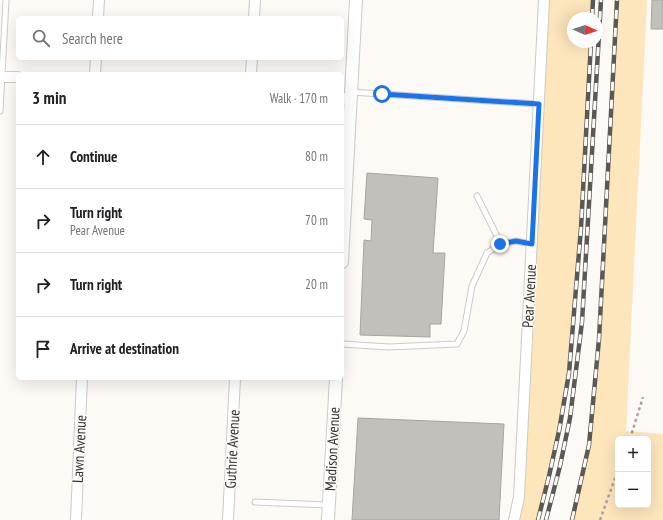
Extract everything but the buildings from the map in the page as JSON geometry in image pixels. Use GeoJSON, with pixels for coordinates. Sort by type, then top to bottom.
{"type":"FeatureCollection","features":[{"type":"Feature","properties":{"kind":"street"},"geometry":{"type":"LineString","coordinates":[[98,16],[99,0]]}},
{"type":"Feature","properties":{"kind":"street"},"geometry":{"type":"LineString","coordinates":[[254,0],[254,16]]}},
{"type":"Feature","properties":{"kind":"street"},"geometry":{"type":"LineString","coordinates":[[344,207],[348,96],[356,0]]}},
{"type":"Feature","properties":{"kind":"street","name":"Pear Avenue"},"geometry":{"type":"LineString","coordinates":[[514,520],[519,497],[544,0]]}},
{"type":"Feature","properties":{"kind":"street"},"geometry":{"type":"LineString","coordinates":[[95,72],[96,60]]}},
{"type":"Feature","properties":{"kind":"street"},"geometry":{"type":"LineString","coordinates":[[251,72],[252,60]]}},
{"type":"Feature","properties":{"kind":"street"},"geometry":{"type":"LineString","coordinates":[[1,77],[16,78]]}},
{"type":"Feature","properties":{"kind":"street","name":"Lawn Avenue"},"geometry":{"type":"LineString","coordinates":[[76,520],[82,380]]}},
{"type":"Feature","properties":{"kind":"street","name":"Guthrie Avenue"},"geometry":{"type":"LineString","coordinates":[[228,520],[235,380]]}},
{"type":"Feature","properties":{"kind":"street","name":"Madison Avenue"},"geometry":{"type":"LineString","coordinates":[[328,520],[336,380]]}},
{"type":"Feature","properties":{"kind":"lane"},"geometry":{"type":"LineString","coordinates":[[0,111],[6,0]]}},
{"type":"Feature","properties":{"kind":"lane"},"geometry":{"type":"LineString","coordinates":[[348,96],[539,104]]}},
{"type":"Feature","properties":{"kind":"lane"},"geometry":{"type":"LineString","coordinates":[[477,196],[500,244]]}},
{"type":"Feature","properties":{"kind":"lane"},"geometry":{"type":"LineString","coordinates":[[344,344],[389,347],[457,344],[464,331],[472,286],[487,253],[500,244],[516,241],[532,244]]}},
{"type":"Feature","properties":{"kind":"lane"},"geometry":{"type":"LineString","coordinates":[[255,502],[329,505]]}},
{"type":"Feature","properties":{"kind":"path"},"geometry":{"type":"LineString","coordinates":[[631,436],[643,397]]}},
{"type":"Feature","properties":{"kind":"path"},"geometry":{"type":"LineString","coordinates":[[600,520],[617,472]]}},
{"type":"Feature","properties":{"kind":"shaded area"},"geometry":{"type":"Polygon","coordinates":[[[544,0],[593,0],[592,12],[567,12],[567,48],[591,48],[581,228],[569,373],[559,431],[538,520],[514,520],[544,0]]]}},
{"type":"Feature","properties":{"kind":"shaded area"},"geometry":{"type":"Polygon","coordinates":[[[617,0],[647,0],[626,431],[663,434],[663,520],[572,520],[589,445],[599,339],[617,0]]]}},
{"type":"Feature","properties":{"kind":"railway"},"geometry":{"type":"LineString","coordinates":[[592,12],[593,0]]}},
{"type":"Feature","properties":{"kind":"railway"},"geometry":{"type":"LineString","coordinates":[[546,520],[560,466],[570,418],[582,322],[601,0]]}},
{"type":"Feature","properties":{"kind":"railway"},"geometry":{"type":"LineString","coordinates":[[572,520],[589,445],[599,339],[617,0]]}},
{"type":"Feature","properties":{"kind":"railway"},"geometry":{"type":"LineString","coordinates":[[538,520],[559,431],[569,373],[581,228],[591,48]]}},
{"type":"Feature","properties":{"kind":"route"},"geometry":{"type":"LineString","coordinates":[[382,94],[539,104],[532,244],[516,241],[500,244]]}}]}
